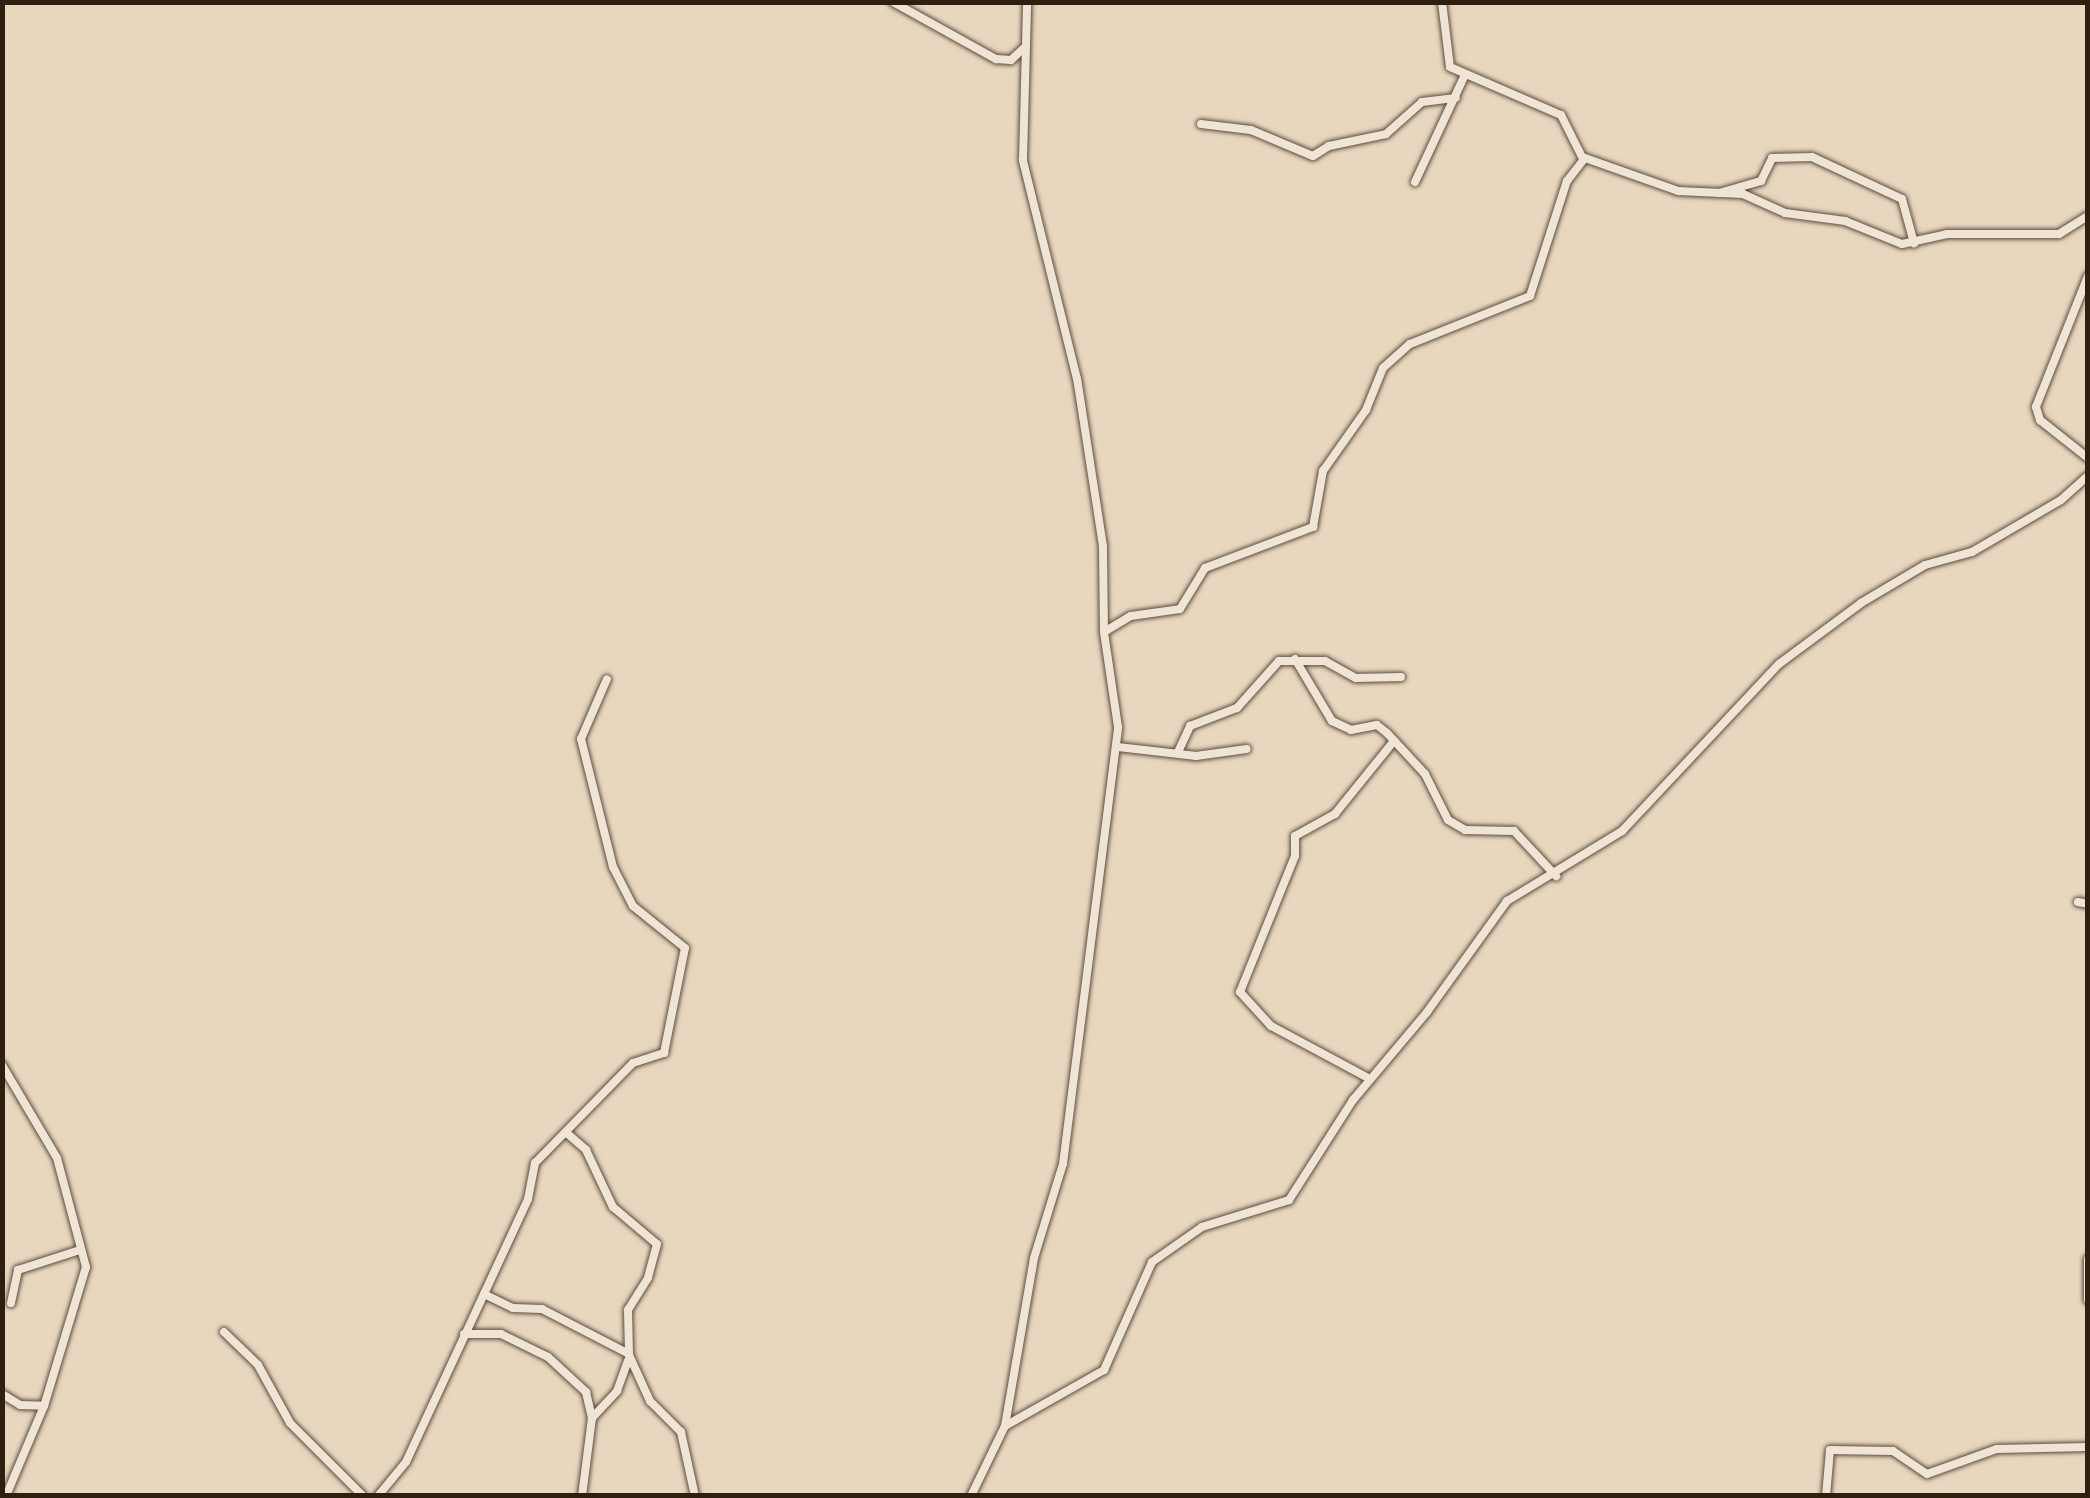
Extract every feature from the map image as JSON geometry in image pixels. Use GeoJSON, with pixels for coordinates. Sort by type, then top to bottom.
{"type":"FeatureCollection","features":[{"type":"Feature","properties":{"kind":"street"},"geometry":{"type":"LineString","coordinates":[[893,2],[996,59],[1011,60],[1023,49]]}},
{"type":"Feature","properties":{"kind":"street"},"geometry":{"type":"LineString","coordinates":[[971,1496],[1005,1426],[1034,1258],[1062,1172],[1118,747],[1116,680],[1104,632],[1106,564],[1077,379],[1023,160],[1027,2]]}},
{"type":"Feature","properties":{"kind":"street"},"geometry":{"type":"LineString","coordinates":[[1442,2],[1448,64],[1464,75],[1561,115],[1583,159],[1678,191],[1753,196],[1785,213],[1845,221],[1887,241],[1914,244],[1947,234],[2059,234],[2088,216]]}},
{"type":"Feature","properties":{"kind":"street"},"geometry":{"type":"LineString","coordinates":[[1415,182],[1464,75]]}},
{"type":"Feature","properties":{"kind":"street"},"geometry":{"type":"LineString","coordinates":[[1200,124],[1246,128],[1313,156],[1329,146],[1386,134],[1422,102],[1456,98]]}},
{"type":"Feature","properties":{"kind":"street"},"geometry":{"type":"LineString","coordinates":[[1716,195],[1737,183],[1763,180],[1772,158],[1812,156],[1902,200],[1914,244]]}},
{"type":"Feature","properties":{"kind":"street"},"geometry":{"type":"LineString","coordinates":[[1104,632],[1131,616],[1180,609],[1205,568],[1313,526],[1324,471],[1396,352],[1533,292],[1567,181],[1583,159]]}},
{"type":"Feature","properties":{"kind":"street"},"geometry":{"type":"LineString","coordinates":[[2088,276],[2036,407],[2040,420],[2088,458]]}},
{"type":"Feature","properties":{"kind":"street"},"geometry":{"type":"LineString","coordinates":[[1005,1426],[1096,1379],[1152,1262],[1202,1227],[1289,1200],[1370,1078],[1502,906],[1556,876],[1622,831],[1689,753],[1785,659],[1884,588],[1925,565],[1972,552],[2061,500],[2088,476]]}},
{"type":"Feature","properties":{"kind":"street"},"geometry":{"type":"LineString","coordinates":[[1295,659],[1332,721],[1351,730],[1377,725],[1425,774],[1448,820],[1465,830],[1514,831],[1556,876]]}},
{"type":"Feature","properties":{"kind":"street"},"geometry":{"type":"LineString","coordinates":[[1178,752],[1190,726],[1230,713],[1269,668],[1295,659],[1326,662],[1356,678],[1401,677]]}},
{"type":"Feature","properties":{"kind":"street"},"geometry":{"type":"LineString","coordinates":[[378,1496],[406,1462],[528,1199],[535,1163],[568,1135],[633,1063],[664,1056],[685,950],[679,938],[634,906],[613,867],[581,739],[607,679]]}},
{"type":"Feature","properties":{"kind":"street"},"geometry":{"type":"LineString","coordinates":[[1370,1078],[1270,1026],[1240,992],[1295,856],[1294,836],[1335,814],[1394,741]]}},
{"type":"Feature","properties":{"kind":"street"},"geometry":{"type":"LineString","coordinates":[[1118,747],[1196,756],[1247,750]]}},
{"type":"Feature","properties":{"kind":"street"},"geometry":{"type":"LineString","coordinates":[[2,1065],[57,1158],[84,1278],[44,1406],[6,1496]]}},
{"type":"Feature","properties":{"kind":"street"},"geometry":{"type":"LineString","coordinates":[[568,1135],[586,1150],[615,1209],[657,1244],[648,1278],[628,1310],[629,1355],[618,1391],[592,1418]]}},
{"type":"Feature","properties":{"kind":"street"},"geometry":{"type":"LineString","coordinates":[[11,1303],[18,1270],[80,1250]]}},
{"type":"Feature","properties":{"kind":"street"},"geometry":{"type":"LineString","coordinates":[[2088,1259],[2088,1300]]}},
{"type":"Feature","properties":{"kind":"street"},"geometry":{"type":"LineString","coordinates":[[484,1294],[512,1308],[542,1309],[629,1355],[650,1401],[679,1428],[695,1496]]}},
{"type":"Feature","properties":{"kind":"street"},"geometry":{"type":"LineString","coordinates":[[224,1332],[255,1361],[290,1423],[363,1496]]}},
{"type":"Feature","properties":{"kind":"street"},"geometry":{"type":"LineString","coordinates":[[464,1334],[501,1334],[548,1358],[587,1394],[592,1418],[582,1496]]}},
{"type":"Feature","properties":{"kind":"street"},"geometry":{"type":"LineString","coordinates":[[2,1394],[20,1405],[44,1406]]}},
{"type":"Feature","properties":{"kind":"street"},"geometry":{"type":"LineString","coordinates":[[1826,1496],[1830,1450],[1889,1450],[1927,1474],[1997,1449],[2088,1447]]}}]}
